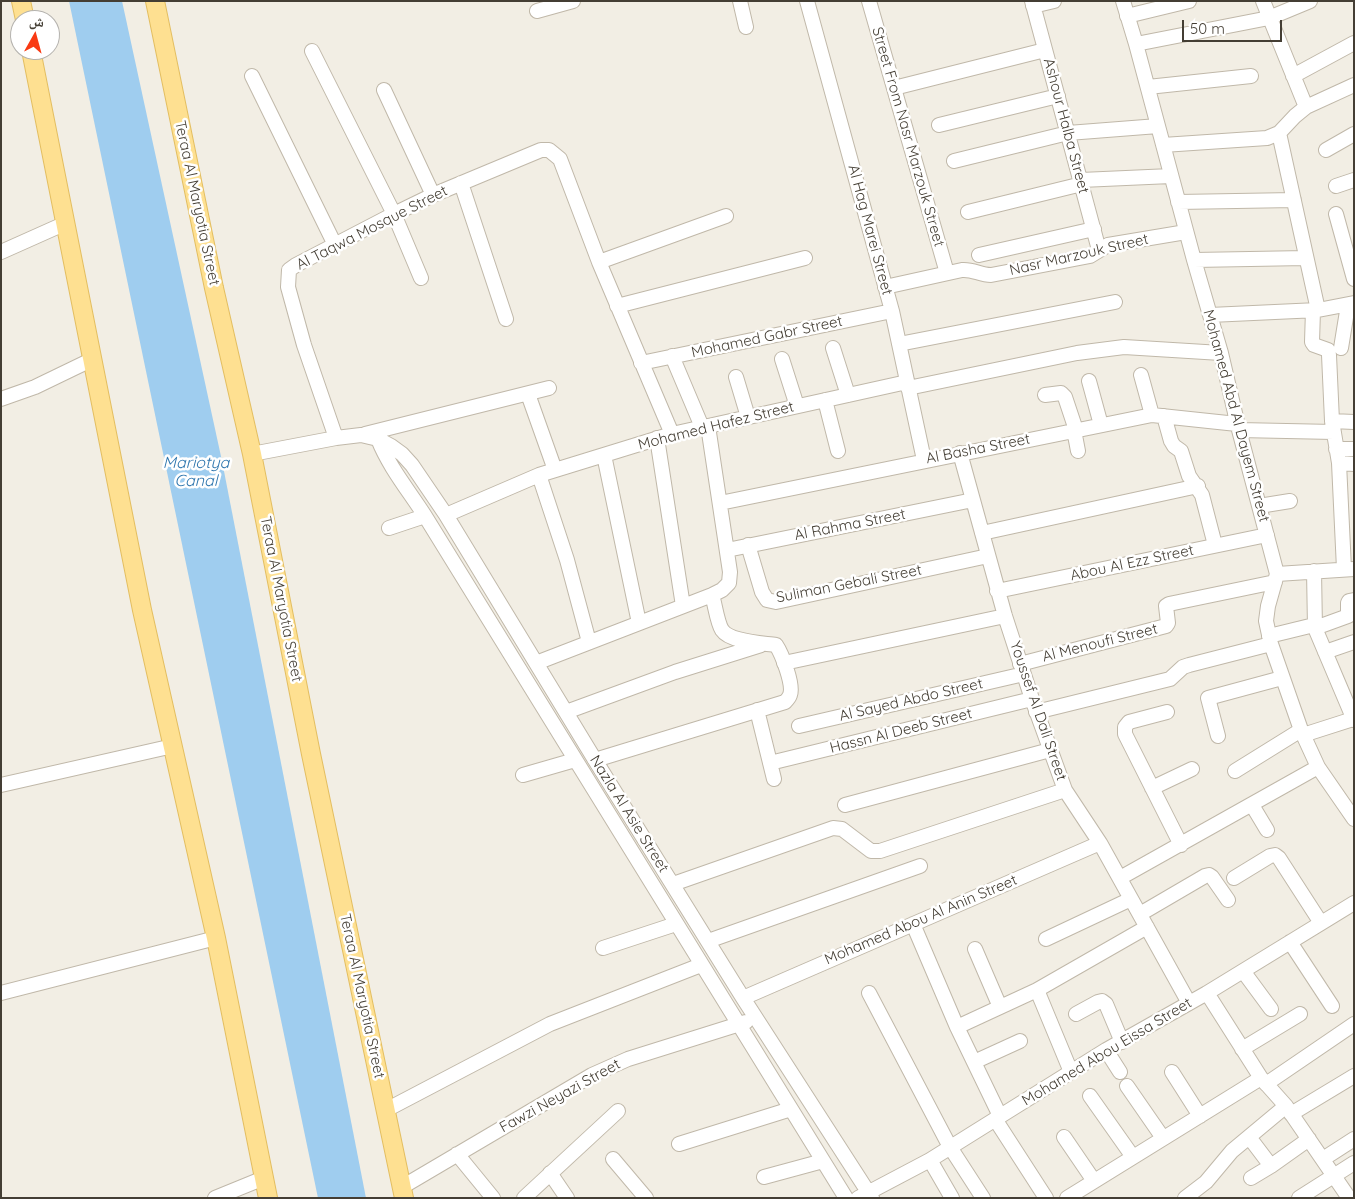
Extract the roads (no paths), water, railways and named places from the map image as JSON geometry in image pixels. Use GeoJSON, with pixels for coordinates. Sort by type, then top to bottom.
{"type":"FeatureCollection","features":[{"type":"Feature","properties":{"kind":"main road","name":"Teraa Al Maryotia Street"},"geometry":{"type":"LineString","coordinates":[[155,1],[214,288],[252,454],[309,744],[403,1193]]}},
{"type":"Feature","properties":{"kind":"main road"},"geometry":{"type":"LineString","coordinates":[[33,60],[142,610],[216,938],[268,1198]]}},
{"type":"Feature","properties":{"kind":"street"},"geometry":{"type":"LineString","coordinates":[[537,11],[573,1]]}},
{"type":"Feature","properties":{"kind":"street"},"geometry":{"type":"LineString","coordinates":[[740,1],[746,27]]}},
{"type":"Feature","properties":{"kind":"street","name":"Al Hag Marei Street"},"geometry":{"type":"LineString","coordinates":[[807,1],[892,311],[924,460]]}},
{"type":"Feature","properties":{"kind":"street","name":"Street From Nasr Marzouk Street"},"geometry":{"type":"LineString","coordinates":[[869,1],[947,274]]}},
{"type":"Feature","properties":{"kind":"street"},"geometry":{"type":"LineString","coordinates":[[1032,4],[1054,1]]}},
{"type":"Feature","properties":{"kind":"street","name":"Mohamed Abd Al Dayem Street"},"geometry":{"type":"LineString","coordinates":[[1123,1],[1221,353],[1238,427],[1267,535],[1276,578],[1266,621],[1270,640],[1302,732],[1318,767],[1354,819]]}},
{"type":"Feature","properties":{"kind":"street"},"geometry":{"type":"LineString","coordinates":[[1128,16],[1189,1]]}},
{"type":"Feature","properties":{"kind":"street"},"geometry":{"type":"LineString","coordinates":[[1263,1],[1306,107]]}},
{"type":"Feature","properties":{"kind":"street"},"geometry":{"type":"LineString","coordinates":[[1136,44],[1269,18],[1310,1]]}},
{"type":"Feature","properties":{"kind":"street","name":"Ashour Halba Street"},"geometry":{"type":"LineString","coordinates":[[1032,4],[1100,250]]}},
{"type":"Feature","properties":{"kind":"street"},"geometry":{"type":"LineString","coordinates":[[1293,76],[1354,43]]}},
{"type":"Feature","properties":{"kind":"street"},"geometry":{"type":"LineString","coordinates":[[894,88],[1045,50]]}},
{"type":"Feature","properties":{"kind":"street"},"geometry":{"type":"LineString","coordinates":[[312,51],[394,214],[421,278]]}},
{"type":"Feature","properties":{"kind":"street"},"geometry":{"type":"LineString","coordinates":[[252,76],[335,245]]}},
{"type":"Feature","properties":{"kind":"street"},"geometry":{"type":"LineString","coordinates":[[1148,87],[1251,76]]}},
{"type":"Feature","properties":{"kind":"street"},"geometry":{"type":"LineString","coordinates":[[1163,145],[1267,138],[1279,133],[1306,107],[1354,85]]}},
{"type":"Feature","properties":{"kind":"street"},"geometry":{"type":"LineString","coordinates":[[384,90],[433,195]]}},
{"type":"Feature","properties":{"kind":"street"},"geometry":{"type":"LineString","coordinates":[[939,125],[1058,96]]}},
{"type":"Feature","properties":{"kind":"street"},"geometry":{"type":"LineString","coordinates":[[954,161],[1068,134],[1158,126]]}},
{"type":"Feature","properties":{"kind":"street"},"geometry":{"type":"LineString","coordinates":[[1210,315],[1316,310],[1351,304],[1348,349],[1323,347],[1314,345],[1312,342],[1316,310],[1279,133]]}},
{"type":"Feature","properties":{"kind":"street"},"geometry":{"type":"LineString","coordinates":[[1326,150],[1354,134]]}},
{"type":"Feature","properties":{"kind":"street","name":"Al Taqwa Mosque Street"},"geometry":{"type":"LineString","coordinates":[[336,438],[304,346],[288,287],[289,270],[296,265],[433,195],[541,150],[549,150],[560,159],[599,262]]}},
{"type":"Feature","properties":{"kind":"street"},"geometry":{"type":"LineString","coordinates":[[968,212],[1081,182],[1171,176]]}},
{"type":"Feature","properties":{"kind":"street"},"geometry":{"type":"LineString","coordinates":[[1336,186],[1354,180]]}},
{"type":"Feature","properties":{"kind":"street"},"geometry":{"type":"LineString","coordinates":[[461,183],[506,319]]}},
{"type":"Feature","properties":{"kind":"street"},"geometry":{"type":"LineString","coordinates":[[1178,202],[1294,200]]}},
{"type":"Feature","properties":{"kind":"street"},"geometry":{"type":"LineString","coordinates":[[1336,214],[1354,279]]}},
{"type":"Feature","properties":{"kind":"street"},"geometry":{"type":"LineString","coordinates":[[672,434],[599,262],[726,216]]}},
{"type":"Feature","properties":{"kind":"street"},"geometry":{"type":"LineString","coordinates":[[1,252],[66,223]]}},
{"type":"Feature","properties":{"kind":"street"},"geometry":{"type":"LineString","coordinates":[[979,255],[1094,229]]}},
{"type":"Feature","properties":{"kind":"street","name":"Nasr Marzouk Street"},"geometry":{"type":"LineString","coordinates":[[885,287],[970,269],[983,275],[991,275],[1090,256],[1108,245],[1186,232]]}},
{"type":"Feature","properties":{"kind":"street"},"geometry":{"type":"LineString","coordinates":[[617,306],[805,258]]}},
{"type":"Feature","properties":{"kind":"street"},"geometry":{"type":"LineString","coordinates":[[1194,260],[1306,258]]}},
{"type":"Feature","properties":{"kind":"street"},"geometry":{"type":"LineString","coordinates":[[899,344],[1115,302]]}},
{"type":"Feature","properties":{"kind":"street","name":"Mohamed Gabr Street"},"geometry":{"type":"LineString","coordinates":[[641,363],[892,311]]}},
{"type":"Feature","properties":{"kind":"street","name":"Mohamed Hafez Street"},"geometry":{"type":"LineString","coordinates":[[446,515],[539,475],[657,438],[848,395],[1077,353],[1124,347],[1221,353]]}},
{"type":"Feature","properties":{"kind":"street"},"geometry":{"type":"LineString","coordinates":[[1276,578],[1314,571],[1349,569],[1348,527],[1333,427],[1329,355],[1328,350],[1323,347]]}},
{"type":"Feature","properties":{"kind":"street"},"geometry":{"type":"LineString","coordinates":[[833,348],[848,395]]}},
{"type":"Feature","properties":{"kind":"street"},"geometry":{"type":"LineString","coordinates":[[536,663],[712,595],[730,583],[720,503],[705,427],[672,356]]}},
{"type":"Feature","properties":{"kind":"street"},"geometry":{"type":"LineString","coordinates":[[782,358],[797,406]]}},
{"type":"Feature","properties":{"kind":"street"},"geometry":{"type":"LineString","coordinates":[[1,399],[35,387],[93,359]]}},
{"type":"Feature","properties":{"kind":"street"},"geometry":{"type":"LineString","coordinates":[[1141,374],[1171,442],[1182,451],[1189,476],[1192,482],[1198,486],[1202,495],[1215,546]]}},
{"type":"Feature","properties":{"kind":"street"},"geometry":{"type":"LineString","coordinates":[[736,377],[748,417]]}},
{"type":"Feature","properties":{"kind":"street"},"geometry":{"type":"LineString","coordinates":[[1089,381],[1101,425]]}},
{"type":"Feature","properties":{"kind":"street"},"geometry":{"type":"LineString","coordinates":[[361,435],[549,388]]}},
{"type":"Feature","properties":{"kind":"street"},"geometry":{"type":"LineString","coordinates":[[1045,395],[1061,393],[1065,397],[1075,430],[1078,451]]}},
{"type":"Feature","properties":{"kind":"street"},"geometry":{"type":"LineString","coordinates":[[528,394],[555,470]]}},
{"type":"Feature","properties":{"kind":"street"},"geometry":{"type":"LineString","coordinates":[[825,400],[838,451]]}},
{"type":"Feature","properties":{"kind":"street","name":"Al Basha Street"},"geometry":{"type":"LineString","coordinates":[[720,503],[1075,430],[1158,416],[1238,427],[1333,427],[1354,422]]}},
{"type":"Feature","properties":{"kind":"street","name":"Nazla Al Asie Street"},"geometry":{"type":"LineString","coordinates":[[252,454],[361,435],[378,439],[402,454],[412,465],[446,515],[582,739],[866,1196]]}},
{"type":"Feature","properties":{"kind":"street"},"geometry":{"type":"LineString","coordinates":[[657,438],[683,606]]}},
{"type":"Feature","properties":{"kind":"street","name":"Nazla Al Asie Street"},"geometry":{"type":"LineString","coordinates":[[378,439],[383,452],[425,516],[846,1198]]}},
{"type":"Feature","properties":{"kind":"street"},"geometry":{"type":"LineString","coordinates":[[1336,449],[1354,449]]}},
{"type":"Feature","properties":{"kind":"street","name":"Youssef Al Dali Street"},"geometry":{"type":"LineString","coordinates":[[960,453],[997,591],[1034,705],[1065,790],[1100,842],[1189,1003]]}},
{"type":"Feature","properties":{"kind":"street"},"geometry":{"type":"LineString","coordinates":[[604,455],[639,623]]}},
{"type":"Feature","properties":{"kind":"street"},"geometry":{"type":"LineString","coordinates":[[1339,463],[1354,464]]}},
{"type":"Feature","properties":{"kind":"street"},"geometry":{"type":"LineString","coordinates":[[539,475],[567,560],[589,642]]}},
{"type":"Feature","properties":{"kind":"street"},"geometry":{"type":"LineString","coordinates":[[982,532],[1198,486]]}},
{"type":"Feature","properties":{"kind":"street","name":"Al Rahma Street"},"geometry":{"type":"LineString","coordinates":[[727,550],[973,500]]}},
{"type":"Feature","properties":{"kind":"street"},"geometry":{"type":"LineString","coordinates":[[1259,506],[1290,501]]}},
{"type":"Feature","properties":{"kind":"street"},"geometry":{"type":"LineString","coordinates":[[389,528],[425,516]]}},
{"type":"Feature","properties":{"kind":"street","name":"Abou Al Ezz Street"},"geometry":{"type":"LineString","coordinates":[[997,591],[1267,535]]}},
{"type":"Feature","properties":{"kind":"street","name":"Suliman Gebali Street"},"geometry":{"type":"LineString","coordinates":[[748,546],[762,592],[767,600],[776,602],[988,556]]}},
{"type":"Feature","properties":{"kind":"street"},"geometry":{"type":"LineString","coordinates":[[1235,771],[1302,732],[1354,719],[1349,695],[1325,652],[1315,626],[1314,571]]}},
{"type":"Feature","properties":{"kind":"street"},"geometry":{"type":"LineString","coordinates":[[466,583],[482,575]]}},
{"type":"Feature","properties":{"kind":"street","name":"Al Menoufi Street"},"geometry":{"type":"LineString","coordinates":[[1022,669],[1166,626],[1168,620],[1166,606],[1169,604],[1276,578]]}},
{"type":"Feature","properties":{"kind":"street"},"geometry":{"type":"LineString","coordinates":[[595,760],[785,702],[790,695],[791,686],[776,645],[732,637],[723,630],[712,595]]}},
{"type":"Feature","properties":{"kind":"street","name":"Hassn Al Deeb Street"},"geometry":{"type":"LineString","coordinates":[[770,763],[1034,705],[1170,679],[1183,667],[1348,616],[1348,603],[1354,600]]}},
{"type":"Feature","properties":{"kind":"street"},"geometry":{"type":"LineString","coordinates":[[784,663],[1005,616]]}},
{"type":"Feature","properties":{"kind":"street"},"geometry":{"type":"LineString","coordinates":[[1325,652],[1354,642]]}},
{"type":"Feature","properties":{"kind":"street"},"geometry":{"type":"LineString","coordinates":[[566,712],[674,672],[767,643]]}},
{"type":"Feature","properties":{"kind":"street","name":"Al Sayed Abdo Street"},"geometry":{"type":"LineString","coordinates":[[799,726],[1022,669]]}},
{"type":"Feature","properties":{"kind":"street"},"geometry":{"type":"LineString","coordinates":[[1218,736],[1208,698],[1282,678]]}},
{"type":"Feature","properties":{"kind":"street"},"geometry":{"type":"LineString","coordinates":[[757,710],[774,779]]}},
{"type":"Feature","properties":{"kind":"street"},"geometry":{"type":"LineString","coordinates":[[1167,712],[1129,722],[1125,727],[1125,734],[1181,845]]}},
{"type":"Feature","properties":{"kind":"street"},"geometry":{"type":"LineString","coordinates":[[567,747],[582,739]]}},
{"type":"Feature","properties":{"kind":"street"},"geometry":{"type":"LineString","coordinates":[[1,785],[173,746]]}},
{"type":"Feature","properties":{"kind":"street"},"geometry":{"type":"LineString","coordinates":[[845,804],[1050,750]]}},
{"type":"Feature","properties":{"kind":"street"},"geometry":{"type":"LineString","coordinates":[[523,775],[575,760]]}},
{"type":"Feature","properties":{"kind":"street"},"geometry":{"type":"LineString","coordinates":[[1120,878],[1318,767]]}},
{"type":"Feature","properties":{"kind":"street"},"geometry":{"type":"LineString","coordinates":[[1152,788],[1192,768]]}},
{"type":"Feature","properties":{"kind":"street"},"geometry":{"type":"LineString","coordinates":[[672,884],[832,828],[842,829],[871,851],[880,851],[1065,790]]}},
{"type":"Feature","properties":{"kind":"street"},"geometry":{"type":"LineString","coordinates":[[1252,805],[1267,830]]}},
{"type":"Feature","properties":{"kind":"street","name":"Mohamed Abou Al Anin Street"},"geometry":{"type":"LineString","coordinates":[[743,998],[1100,842]]}},
{"type":"Feature","properties":{"kind":"street"},"geometry":{"type":"LineString","coordinates":[[1234,878],[1270,856],[1275,855],[1279,858],[1321,924]]}},
{"type":"Feature","properties":{"kind":"street"},"geometry":{"type":"LineString","coordinates":[[708,941],[920,866]]}},
{"type":"Feature","properties":{"kind":"street"},"geometry":{"type":"LineString","coordinates":[[1140,914],[1209,875],[1228,900]]}},
{"type":"Feature","properties":{"kind":"street"},"geometry":{"type":"LineString","coordinates":[[1046,939],[1131,899]]}},
{"type":"Feature","properties":{"kind":"street","name":"Mohamed Abou Eissa Street"},"geometry":{"type":"LineString","coordinates":[[866,1196],[930,1160],[1106,1050],[1207,993],[1354,903]]}},
{"type":"Feature","properties":{"kind":"street"},"geometry":{"type":"LineString","coordinates":[[602,948],[676,924]]}},
{"type":"Feature","properties":{"kind":"street"},"geometry":{"type":"LineString","coordinates":[[913,924],[998,1118],[1046,1198]]}},
{"type":"Feature","properties":{"kind":"street"},"geometry":{"type":"LineString","coordinates":[[957,1027],[1037,990],[1147,927]]}},
{"type":"Feature","properties":{"kind":"street"},"geometry":{"type":"LineString","coordinates":[[1,993],[216,938]]}},
{"type":"Feature","properties":{"kind":"street"},"geometry":{"type":"LineString","coordinates":[[1290,942],[1332,1006]]}},
{"type":"Feature","properties":{"kind":"street"},"geometry":{"type":"LineString","coordinates":[[975,948],[1000,1007]]}},
{"type":"Feature","properties":{"kind":"street"},"geometry":{"type":"LineString","coordinates":[[386,1110],[550,1024],[701,965]]}},
{"type":"Feature","properties":{"kind":"street"},"geometry":{"type":"LineString","coordinates":[[1244,971],[1271,1009]]}},
{"type":"Feature","properties":{"kind":"street"},"geometry":{"type":"LineString","coordinates":[[1037,990],[1071,1072]]}},
{"type":"Feature","properties":{"kind":"street"},"geometry":{"type":"LineString","coordinates":[[869,993],[950,1147],[983,1198]]}},
{"type":"Feature","properties":{"kind":"street"},"geometry":{"type":"LineString","coordinates":[[1207,993],[1264,1081],[1289,1110],[1349,1198]]}},
{"type":"Feature","properties":{"kind":"street"},"geometry":{"type":"LineString","coordinates":[[1076,1014],[1102,1001],[1106,1004],[1122,1042]]}},
{"type":"Feature","properties":{"kind":"street"},"geometry":{"type":"LineString","coordinates":[[1242,1049],[1300,1014]]}},
{"type":"Feature","properties":{"kind":"street","name":"Fawzi Neyazi Street"},"geometry":{"type":"LineString","coordinates":[[403,1193],[458,1154],[599,1072],[628,1059],[756,1019]]}},
{"type":"Feature","properties":{"kind":"street"},"geometry":{"type":"LineString","coordinates":[[1067,1198],[1200,1116],[1264,1081],[1354,1024]]}},
{"type":"Feature","properties":{"kind":"street"},"geometry":{"type":"LineString","coordinates":[[974,1062],[1020,1041]]}},
{"type":"Feature","properties":{"kind":"street"},"geometry":{"type":"LineString","coordinates":[[1106,1050],[1120,1072]]}},
{"type":"Feature","properties":{"kind":"street"},"geometry":{"type":"LineString","coordinates":[[1172,1072],[1200,1116]]}},
{"type":"Feature","properties":{"kind":"street"},"geometry":{"type":"LineString","coordinates":[[1185,1198],[1206,1182],[1222,1162],[1250,1137],[1289,1110],[1354,1076]]}},
{"type":"Feature","properties":{"kind":"street"},"geometry":{"type":"LineString","coordinates":[[1128,1086],[1163,1138]]}},
{"type":"Feature","properties":{"kind":"street"},"geometry":{"type":"LineString","coordinates":[[1090,1096],[1133,1157]]}},
{"type":"Feature","properties":{"kind":"street"},"geometry":{"type":"LineString","coordinates":[[679,1144],[791,1109]]}},
{"type":"Feature","properties":{"kind":"street"},"geometry":{"type":"LineString","coordinates":[[524,1198],[618,1111]]}},
{"type":"Feature","properties":{"kind":"street"},"geometry":{"type":"LineString","coordinates":[[1064,1136],[1094,1181]]}},
{"type":"Feature","properties":{"kind":"street"},"geometry":{"type":"LineString","coordinates":[[1250,1137],[1271,1166]]}},
{"type":"Feature","properties":{"kind":"street"},"geometry":{"type":"LineString","coordinates":[[1251,1178],[1309,1139]]}},
{"type":"Feature","properties":{"kind":"street"},"geometry":{"type":"LineString","coordinates":[[1322,1159],[1354,1139]]}},
{"type":"Feature","properties":{"kind":"street"},"geometry":{"type":"LineString","coordinates":[[458,1154],[493,1198]]}},
{"type":"Feature","properties":{"kind":"street"},"geometry":{"type":"LineString","coordinates":[[613,1159],[646,1198]]}},
{"type":"Feature","properties":{"kind":"street"},"geometry":{"type":"LineString","coordinates":[[930,1160],[952,1198]]}},
{"type":"Feature","properties":{"kind":"street"},"geometry":{"type":"LineString","coordinates":[[764,1177],[823,1161]]}},
{"type":"Feature","properties":{"kind":"street"},"geometry":{"type":"LineString","coordinates":[[1300,1198],[1354,1163]]}},
{"type":"Feature","properties":{"kind":"street"},"geometry":{"type":"LineString","coordinates":[[550,1173],[568,1198]]}},
{"type":"Feature","properties":{"kind":"street"},"geometry":{"type":"LineString","coordinates":[[215,1198],[264,1178]]}},
{"type":"Feature","properties":{"kind":"water","name":"Mariotya Canal"},"geometry":{"type":"Polygon","coordinates":[[[69,1],[122,1],[222,461],[366,1198],[318,1198],[69,1]]]}}]}
